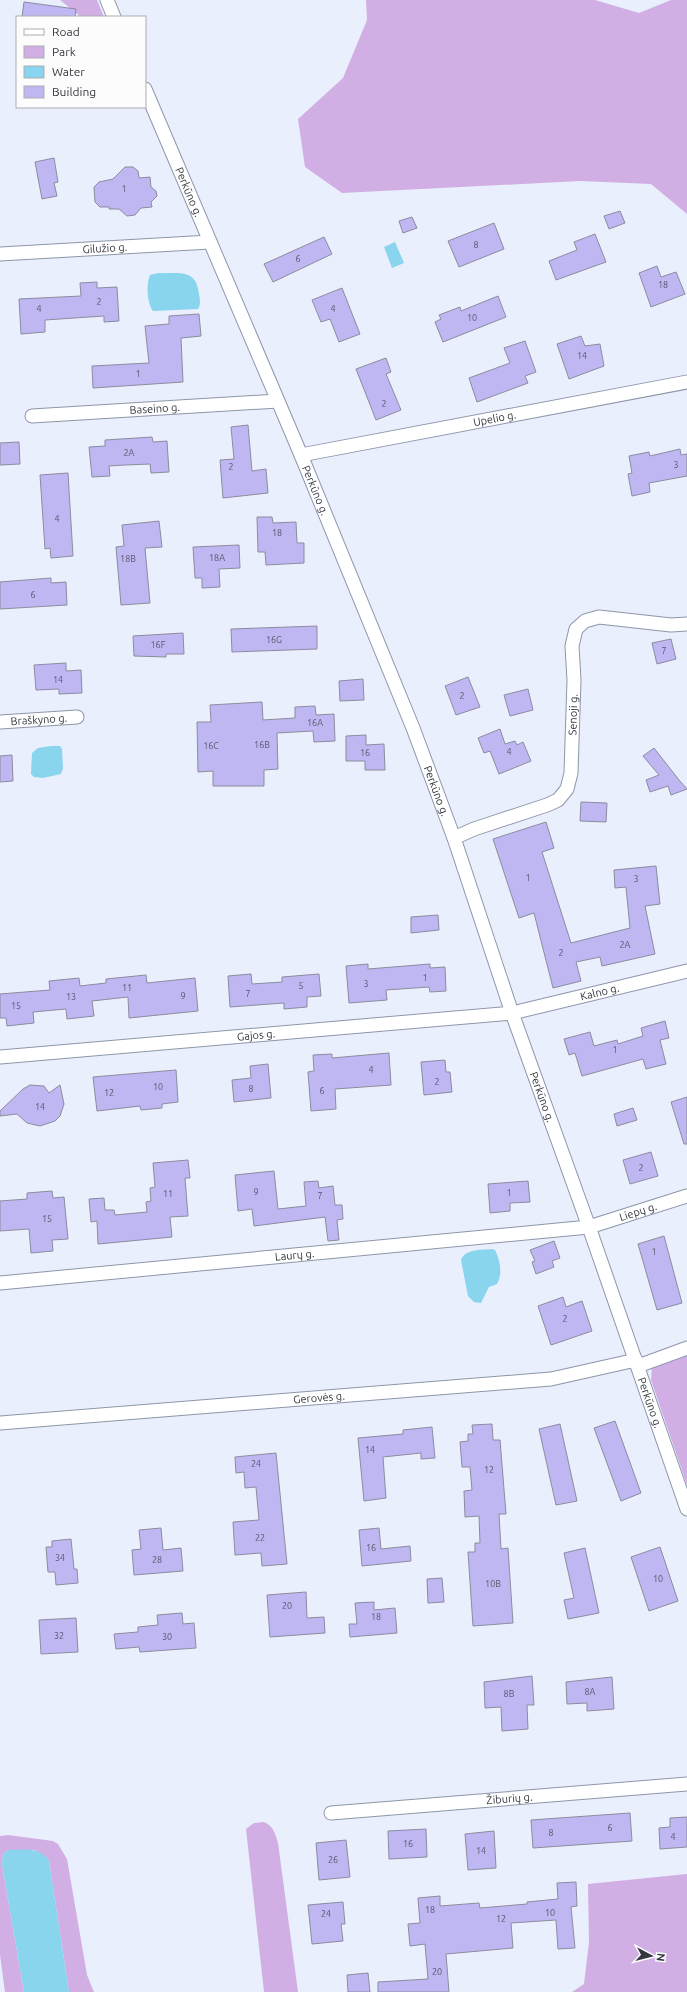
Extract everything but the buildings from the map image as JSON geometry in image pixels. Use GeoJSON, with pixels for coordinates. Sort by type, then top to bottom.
{"type":"FeatureCollection","features":[{"type":"Feature","properties":{"kind":"street"},"geometry":{"type":"LineString","coordinates":[[107,0],[114,16]]}},
{"type":"Feature","properties":{"kind":"street","name":"Perkūno g."},"geometry":{"type":"LineString","coordinates":[[146,91],[301,455],[413,728],[454,838],[512,1013],[637,1363],[687,1509]]}},
{"type":"Feature","properties":{"kind":"street","name":"Gilužio g."},"geometry":{"type":"LineString","coordinates":[[0,254],[210,242]]}},
{"type":"Feature","properties":{"kind":"street","name":"Upelio g."},"geometry":{"type":"LineString","coordinates":[[301,455],[687,382]]}},
{"type":"Feature","properties":{"kind":"street","name":"Baseino g."},"geometry":{"type":"LineString","coordinates":[[32,416],[278,401]]}},
{"type":"Feature","properties":{"kind":"street","name":"Senoji g."},"geometry":{"type":"LineString","coordinates":[[454,838],[474,829],[547,805],[558,800],[567,789],[571,773],[574,680],[572,646],[576,629],[585,621],[599,617],[671,625],[687,624]]}},
{"type":"Feature","properties":{"kind":"street","name":"Braškyno g."},"geometry":{"type":"LineString","coordinates":[[0,722],[77,718]]}},
{"type":"Feature","properties":{"kind":"street","name":"Kalno g."},"geometry":{"type":"LineString","coordinates":[[512,1013],[687,971]]}},
{"type":"Feature","properties":{"kind":"street","name":"Gajos g."},"geometry":{"type":"LineString","coordinates":[[0,1057],[512,1013]]}},
{"type":"Feature","properties":{"kind":"street","name":"Liepų g."},"geometry":{"type":"LineString","coordinates":[[589,1227],[687,1196]]}},
{"type":"Feature","properties":{"kind":"street","name":"Laurų g."},"geometry":{"type":"LineString","coordinates":[[0,1283],[589,1227]]}},
{"type":"Feature","properties":{"kind":"street","name":"Gerovės g."},"geometry":{"type":"LineString","coordinates":[[0,1423],[551,1379],[637,1363],[687,1348]]}},
{"type":"Feature","properties":{"kind":"street","name":"Žiburių g."},"geometry":{"type":"LineString","coordinates":[[331,1813],[687,1784]]}},
{"type":"Feature","properties":{"kind":"green space"},"geometry":{"type":"Polygon","coordinates":[[[60,0],[97,0],[104,16],[80,16],[60,0]]]}},
{"type":"Feature","properties":{"kind":"green space"},"geometry":{"type":"Polygon","coordinates":[[[366,0],[595,0],[639,13],[671,0],[687,0],[687,214],[651,184],[580,181],[342,193],[305,167],[298,119],[343,78],[367,20],[366,0]]]}},
{"type":"Feature","properties":{"kind":"green space"},"geometry":{"type":"Polygon","coordinates":[[[687,1352],[687,1485],[651,1380],[652,1366],[687,1352]]]}},
{"type":"Feature","properties":{"kind":"green space"},"geometry":{"type":"Polygon","coordinates":[[[264,1822],[273,1830],[278,1843],[298,1992],[264,1992],[246,1829],[254,1823],[264,1822]]]}},
{"type":"Feature","properties":{"kind":"green space"},"geometry":{"type":"Polygon","coordinates":[[[8,1835],[53,1841],[58,1844],[67,1859],[87,1975],[94,1992],[69,1992],[49,1861],[35,1850],[8,1850],[3,1855],[2,1864],[24,1992],[5,1992],[0,1955],[0,1836],[8,1835]]]}},
{"type":"Feature","properties":{"kind":"green space"},"geometry":{"type":"Polygon","coordinates":[[[687,1874],[687,1992],[572,1992],[584,1984],[589,1942],[588,1884],[687,1874]]]}},
{"type":"Feature","properties":{"kind":"water"},"geometry":{"type":"Polygon","coordinates":[[[395,242],[404,263],[392,268],[384,247],[395,242]]]}},
{"type":"Feature","properties":{"kind":"water"},"geometry":{"type":"Polygon","coordinates":[[[158,273],[179,273],[190,276],[197,286],[199,294],[200,305],[198,309],[153,311],[148,299],[148,283],[150,275],[158,273]]]}},
{"type":"Feature","properties":{"kind":"water"},"geometry":{"type":"Polygon","coordinates":[[[60,746],[62,749],[63,768],[61,774],[43,778],[34,777],[31,774],[32,753],[38,748],[60,746]]]}},
{"type":"Feature","properties":{"kind":"water"},"geometry":{"type":"Polygon","coordinates":[[[492,1249],[495,1250],[498,1258],[500,1271],[499,1280],[497,1284],[489,1287],[481,1303],[474,1302],[468,1296],[461,1260],[463,1256],[470,1252],[492,1249]]]}},
{"type":"Feature","properties":{"kind":"water"},"geometry":{"type":"Polygon","coordinates":[[[8,1850],[36,1851],[45,1856],[49,1861],[69,1992],[24,1992],[2,1864],[3,1855],[8,1850]]]}}]}
